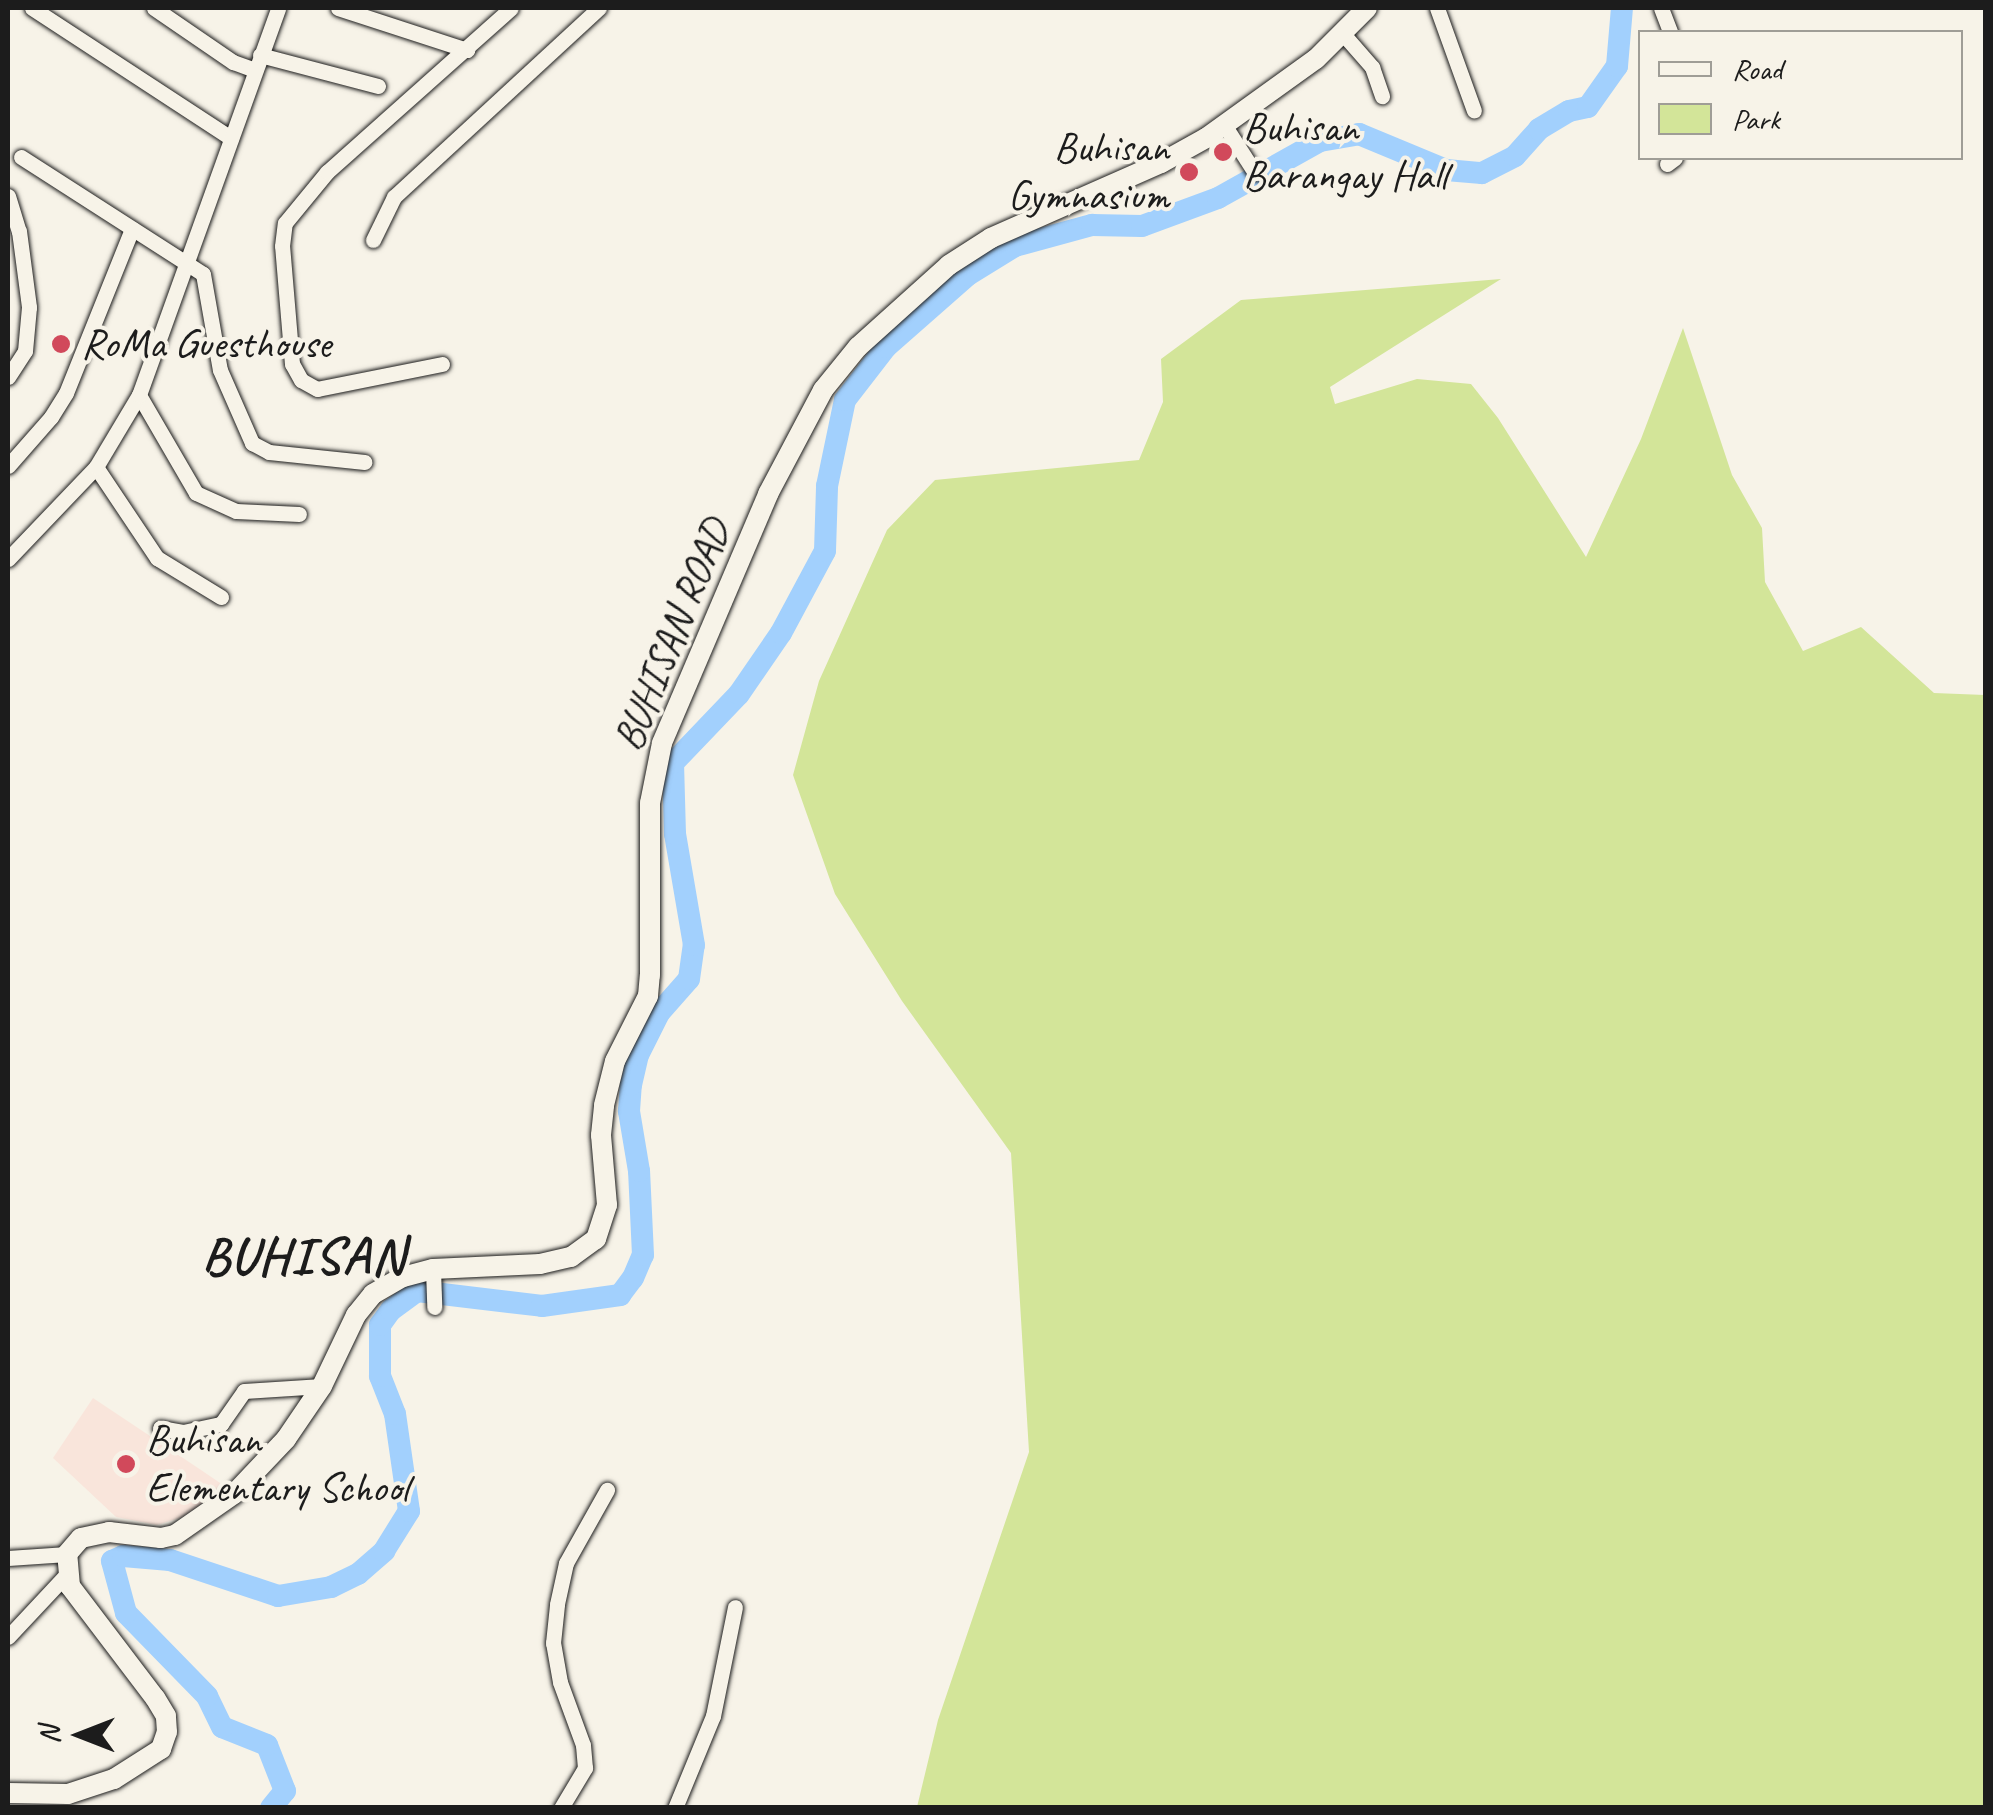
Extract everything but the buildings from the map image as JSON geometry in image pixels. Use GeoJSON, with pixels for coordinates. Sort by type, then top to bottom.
{"type":"FeatureCollection","features":[{"type":"Feature","properties":{"kind":"street"},"geometry":{"type":"LineString","coordinates":[[32,8],[231,138]]}},
{"type":"Feature","properties":{"kind":"street"},"geometry":{"type":"LineString","coordinates":[[154,8],[233,62],[258,63],[378,86]]}},
{"type":"Feature","properties":{"kind":"street"},"geometry":{"type":"LineString","coordinates":[[8,559],[96,467],[139,395],[184,260],[278,8]]}},
{"type":"Feature","properties":{"kind":"street"},"geometry":{"type":"LineString","coordinates":[[338,8],[467,50]]}},
{"type":"Feature","properties":{"kind":"street"},"geometry":{"type":"LineString","coordinates":[[442,364],[318,389],[301,380],[292,364],[282,246],[285,222],[327,172],[511,8]]}},
{"type":"Feature","properties":{"kind":"street"},"geometry":{"type":"LineString","coordinates":[[373,240],[394,197],[598,8]]}},
{"type":"Feature","properties":{"kind":"street","name":"BUHISAN ROAD"},"geometry":{"type":"LineString","coordinates":[[67,1565],[81,1538],[109,1532],[161,1538],[201,1520],[234,1494],[286,1439],[322,1386],[338,1346],[373,1294],[403,1277],[434,1288],[571,1257],[596,1239],[604,1223],[604,1105],[615,1061],[648,996],[650,804],[662,743],[768,494],[823,390],[858,347],[949,265],[1006,231],[1161,164],[1224,126],[1344,35],[1367,8]]}},
{"type":"Feature","properties":{"kind":"street"},"geometry":{"type":"LineString","coordinates":[[1437,8],[1474,111]]}},
{"type":"Feature","properties":{"kind":"street"},"geometry":{"type":"LineString","coordinates":[[1344,35],[1372,67],[1382,96]]}},
{"type":"Feature","properties":{"kind":"street"},"geometry":{"type":"LineString","coordinates":[[1224,126],[1255,173]]}},
{"type":"Feature","properties":{"kind":"street"},"geometry":{"type":"LineString","coordinates":[[21,157],[204,274],[220,370],[252,443],[269,452],[364,462]]}},
{"type":"Feature","properties":{"kind":"street"},"geometry":{"type":"LineString","coordinates":[[8,196],[20,232],[29,307],[25,350],[8,377]]}},
{"type":"Feature","properties":{"kind":"street"},"geometry":{"type":"LineString","coordinates":[[8,466],[59,406],[132,229]]}},
{"type":"Feature","properties":{"kind":"street"},"geometry":{"type":"LineString","coordinates":[[139,395],[196,493],[236,512],[299,514]]}},
{"type":"Feature","properties":{"kind":"street"},"geometry":{"type":"LineString","coordinates":[[96,467],[157,558],[221,597]]}},
{"type":"Feature","properties":{"kind":"street"},"geometry":{"type":"LineString","coordinates":[[160,1428],[183,1432],[221,1424],[244,1391],[322,1386]]}},
{"type":"Feature","properties":{"kind":"street"},"geometry":{"type":"LineString","coordinates":[[561,1808],[585,1768],[583,1745],[560,1682],[553,1643],[557,1604],[566,1563],[607,1490]]}},
{"type":"Feature","properties":{"kind":"street"},"geometry":{"type":"LineString","coordinates":[[8,1558],[67,1565]]}},
{"type":"Feature","properties":{"kind":"street"},"geometry":{"type":"LineString","coordinates":[[8,1638],[67,1565]]}},
{"type":"Feature","properties":{"kind":"street"},"geometry":{"type":"LineString","coordinates":[[8,1794],[78,1792],[130,1771],[161,1750],[167,1732],[166,1716],[93,1621],[67,1565]]}},
{"type":"Feature","properties":{"kind":"street"},"geometry":{"type":"LineString","coordinates":[[675,1808],[712,1716],[734,1606]]}},
{"type":"Feature","properties":{"kind":"shaded area","name":"Buhisan Elementary School"},"geometry":{"type":"Polygon","coordinates":[[[93,1398],[226,1487],[183,1517],[157,1525],[116,1517],[53,1458],[93,1398]]]}},
{"type":"Feature","properties":{"kind":"green space"},"geometry":{"type":"Polygon","coordinates":[[[1501,279],[1330,387],[1335,404],[1417,379],[1471,384],[1498,418],[1586,557],[1641,439],[1683,328],[1732,475],[1762,528],[1765,582],[1803,651],[1861,627],[1934,693],[1985,695],[1985,1807],[917,1807],[938,1720],[1029,1452],[1011,1153],[902,1001],[835,894],[793,775],[819,681],[887,530],[935,480],[1139,460],[1163,402],[1161,359],[1241,300],[1501,279]]]}},
{"type":"Feature","properties":{"kind":"waterway"},"geometry":{"type":"LineString","coordinates":[[271,1808],[285,1791],[267,1745],[222,1727],[207,1696],[126,1613],[112,1561],[123,1556],[170,1560],[278,1596],[331,1587],[358,1574],[384,1551],[409,1511],[395,1414],[380,1376],[380,1325],[391,1310],[417,1291],[542,1306],[620,1295],[633,1278],[643,1255],[639,1171],[629,1111],[631,1085],[638,1055],[659,1013],[689,979],[694,945],[675,834],[673,763],[739,694],[781,633],[825,551],[827,486],[845,400],[886,347],[968,275],[1015,246],[1092,225],[1142,226],[1218,198],[1320,141],[1359,134],[1446,170],[1482,173],[1515,156],[1539,129],[1569,111],[1588,107],[1617,66],[1622,8]]}},
{"type":"Feature","properties":{"kind":"place","name":"Buhisan Barangay Hall"},"geometry":{"type":"Point","coordinates":[1223,152]}},
{"type":"Feature","properties":{"kind":"place","name":"Buhisan Gymnasium"},"geometry":{"type":"Point","coordinates":[1189,172]}},
{"type":"Feature","properties":{"kind":"place","name":"RoMa Guesthouse"},"geometry":{"type":"Point","coordinates":[61,344]}},
{"type":"Feature","properties":{"kind":"place","name":"Buhisan Elementary School"},"geometry":{"type":"Point","coordinates":[126,1464]}},
{"type":"Feature","properties":{"kind":"district","name":"BUHISAN"},"geometry":{"type":"Point","coordinates":[304,1257]}}]}
